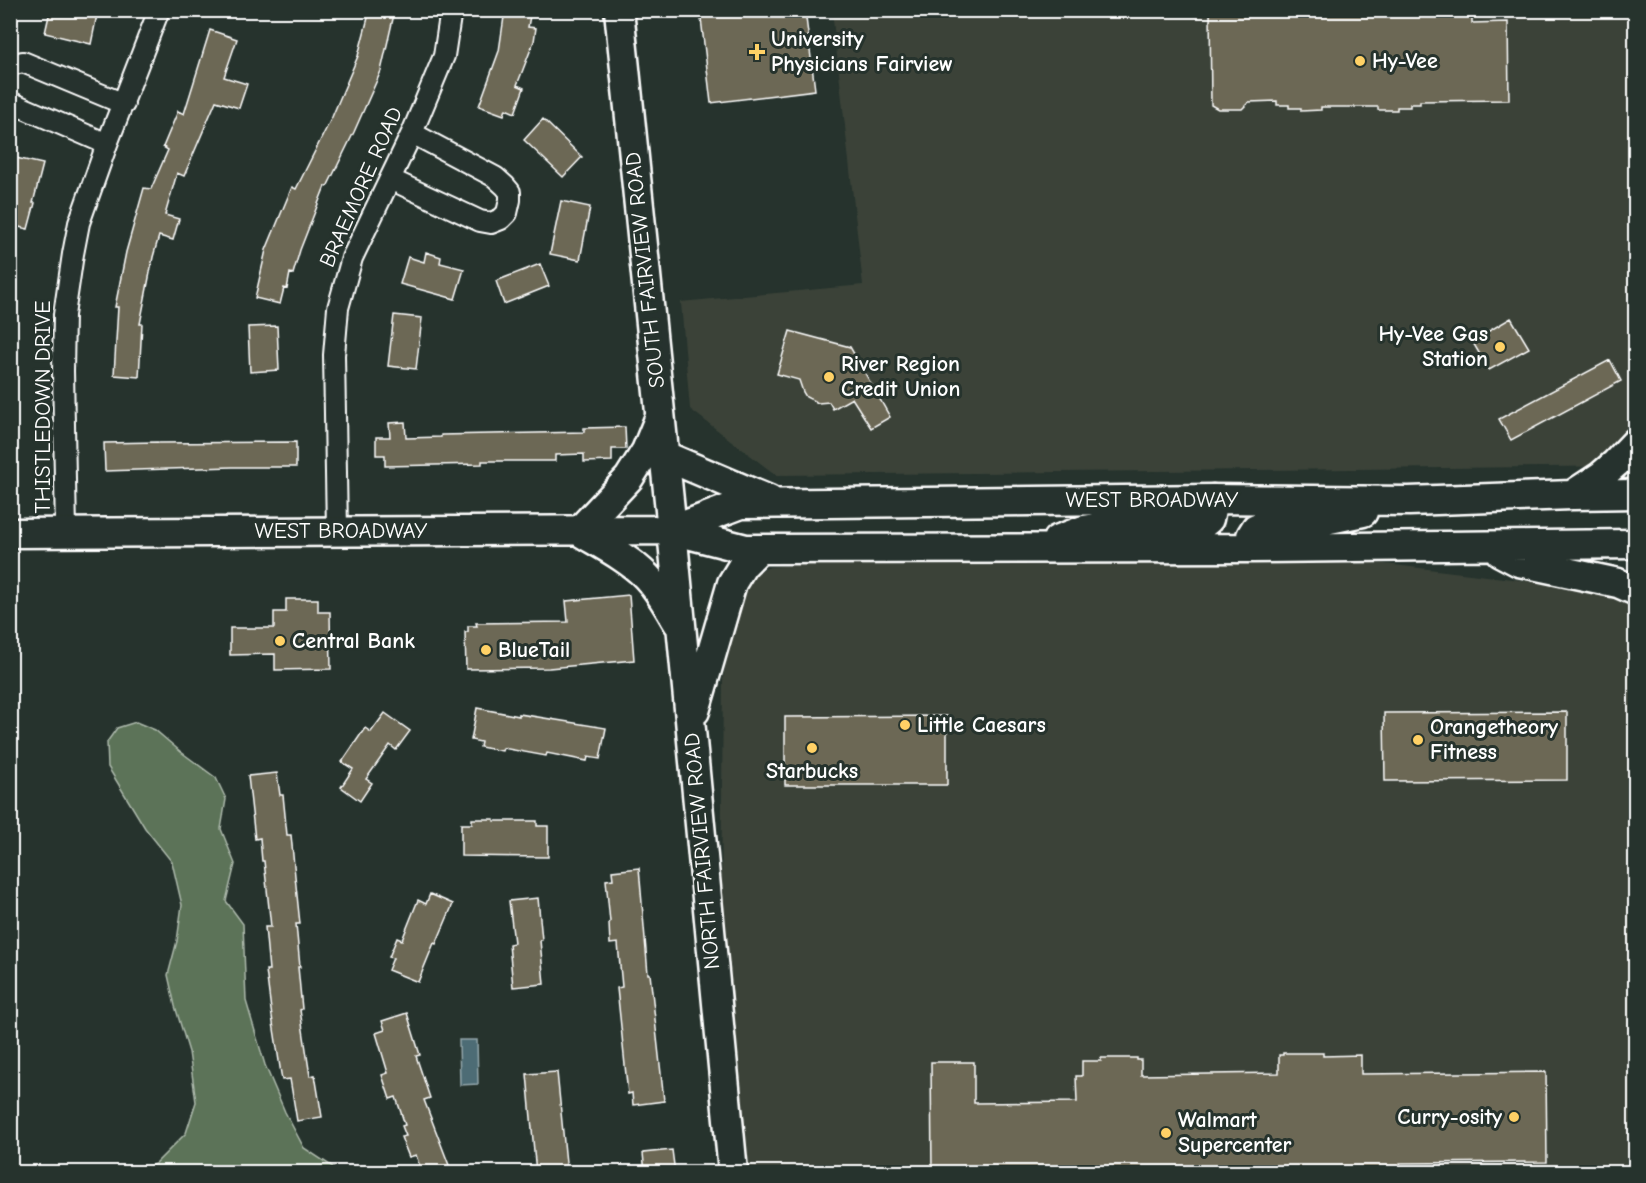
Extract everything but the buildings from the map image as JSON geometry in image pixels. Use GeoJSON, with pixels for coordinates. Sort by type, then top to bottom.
{"type":"FeatureCollection","features":[{"type":"Feature","properties":{"kind":"main road","name":"SOUTH FAIRVIEW ROAD"},"geometry":{"type":"LineString","coordinates":[[619,10],[672,530]]}},
{"type":"Feature","properties":{"kind":"main road"},"geometry":{"type":"LineString","coordinates":[[660,414],[646,451],[629,478],[579,531],[638,568],[648,577],[662,596],[681,630]]}},
{"type":"Feature","properties":{"kind":"main road"},"geometry":{"type":"LineString","coordinates":[[1572,495],[1601,476],[1635,442]]}},
{"type":"Feature","properties":{"kind":"main road"},"geometry":{"type":"LineString","coordinates":[[664,456],[780,504]]}},
{"type":"Feature","properties":{"kind":"main road","name":"WEST BROADWAY"},"geometry":{"type":"LineString","coordinates":[[672,530],[741,504],[1213,499],[1409,501],[1635,494]]}},
{"type":"Feature","properties":{"kind":"main road"},"geometry":{"type":"LineString","coordinates":[[1035,548],[1084,530],[1102,527],[1192,527],[1203,524],[1209,519],[1213,499]]}},
{"type":"Feature","properties":{"kind":"main road"},"geometry":{"type":"LineString","coordinates":[[1251,548],[1251,536],[1256,528],[1325,520],[1409,501]]}},
{"type":"Feature","properties":{"kind":"main road","name":"WEST BROADWAY"},"geometry":{"type":"LineString","coordinates":[[10,534],[672,530],[746,549],[1251,548],[1635,544]]}},
{"type":"Feature","properties":{"kind":"main road","name":"NORTH FAIRVIEW ROAD"},"geometry":{"type":"LineString","coordinates":[[672,530],[733,1173]]}},
{"type":"Feature","properties":{"kind":"main road"},"geometry":{"type":"LineString","coordinates":[[1487,546],[1519,562],[1618,583],[1635,591]]}},
{"type":"Feature","properties":{"kind":"main road"},"geometry":{"type":"LineString","coordinates":[[691,728],[732,583],[743,565],[759,549]]}},
{"type":"Feature","properties":{"kind":"street","name":"THISTLEDOWN DRIVE"},"geometry":{"type":"LineString","coordinates":[[66,532],[64,315],[73,254],[79,223],[159,10]]}},
{"type":"Feature","properties":{"kind":"street","name":"BRAEMORE ROAD"},"geometry":{"type":"LineString","coordinates":[[337,531],[334,355],[338,309],[352,258],[412,134],[444,56],[451,10]]}},
{"type":"Feature","properties":{"kind":"street"},"geometry":{"type":"LineString","coordinates":[[10,64],[23,62],[124,104]]}},
{"type":"Feature","properties":{"kind":"street"},"geometry":{"type":"LineString","coordinates":[[10,102],[108,144]]}},
{"type":"Feature","properties":{"kind":"street"},"geometry":{"type":"LineString","coordinates":[[390,179],[480,221],[491,223],[501,219],[507,213],[510,192],[495,177],[412,134]]}},
{"type":"Feature","properties":{"kind":"shaded area"},"geometry":{"type":"Polygon","coordinates":[[[832,11],[1635,11],[1635,466],[776,475],[690,409],[681,302],[863,285],[832,11]]]}},
{"type":"Feature","properties":{"kind":"shaded area"},"geometry":{"type":"Polygon","coordinates":[[[1035,548],[1251,548],[1622,592],[1635,598],[1635,1172],[733,1172],[720,1050],[723,680],[733,606],[750,575],[770,567],[1035,548]]]}},
{"type":"Feature","properties":{"kind":"green space"},"geometry":{"type":"Polygon","coordinates":[[[136,722],[155,730],[216,778],[226,799],[221,829],[235,864],[226,901],[243,924],[246,1001],[265,1065],[285,1112],[304,1148],[333,1167],[335,1172],[132,1172],[155,1164],[186,1133],[196,1102],[189,1052],[168,975],[177,941],[182,905],[172,862],[145,828],[108,767],[107,742],[117,728],[136,722]]]}},
{"type":"Feature","properties":{"kind":"water"},"geometry":{"type":"Polygon","coordinates":[[[459,1040],[477,1040],[478,1084],[460,1085],[459,1040]]]}},
{"type":"Feature","properties":{"kind":"place","name":"University Physicians Fairview"},"geometry":{"type":"Point","coordinates":[757,52]}},
{"type":"Feature","properties":{"kind":"place","name":"Hy-Vee"},"geometry":{"type":"Point","coordinates":[1360,61]}},
{"type":"Feature","properties":{"kind":"place","name":"Hy-Vee Gas Station"},"geometry":{"type":"Point","coordinates":[1500,347]}},
{"type":"Feature","properties":{"kind":"place","name":"River Region Credit Union"},"geometry":{"type":"Point","coordinates":[829,377]}},
{"type":"Feature","properties":{"kind":"place","name":"Central Bank"},"geometry":{"type":"Point","coordinates":[280,641]}},
{"type":"Feature","properties":{"kind":"place","name":"BlueTail"},"geometry":{"type":"Point","coordinates":[486,650]}},
{"type":"Feature","properties":{"kind":"place","name":"Little Caesars"},"geometry":{"type":"Point","coordinates":[905,725]}},
{"type":"Feature","properties":{"kind":"place","name":"Orangetheory Fitness"},"geometry":{"type":"Point","coordinates":[1418,740]}},
{"type":"Feature","properties":{"kind":"place","name":"Starbucks"},"geometry":{"type":"Point","coordinates":[812,748]}},
{"type":"Feature","properties":{"kind":"place","name":"Curry-osity"},"geometry":{"type":"Point","coordinates":[1514,1117]}},
{"type":"Feature","properties":{"kind":"place","name":"Walmart Supercenter"},"geometry":{"type":"Point","coordinates":[1166,1133]}}]}
